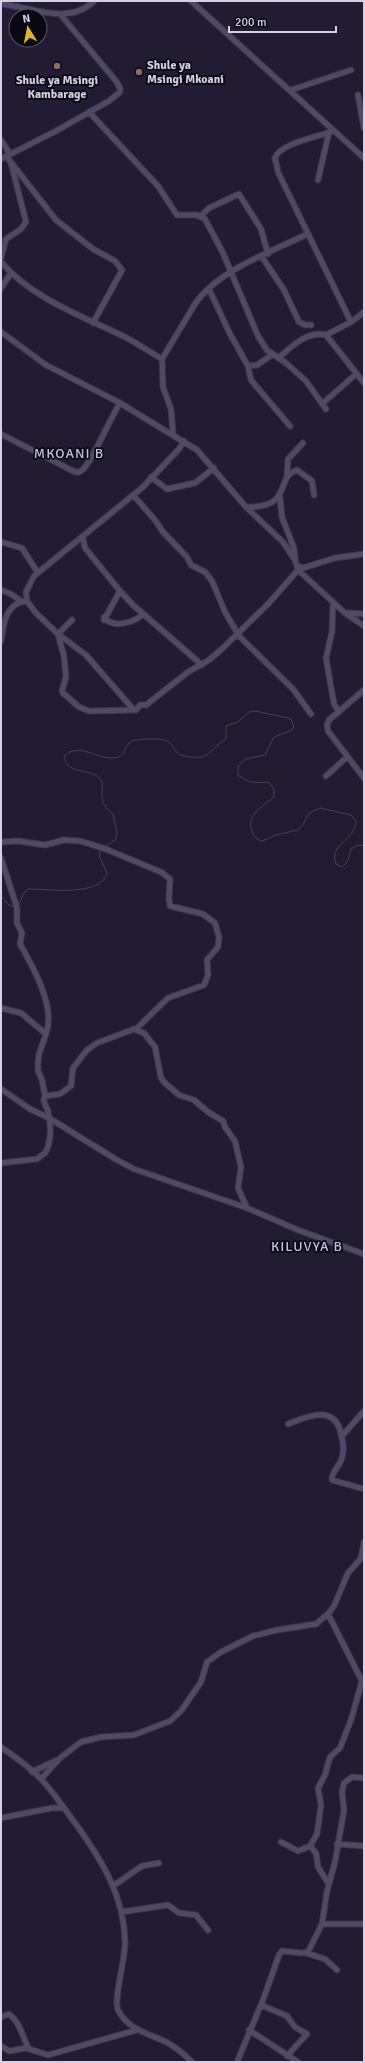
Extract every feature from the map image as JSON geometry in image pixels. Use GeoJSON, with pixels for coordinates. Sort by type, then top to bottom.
{"type":"FeatureCollection","features":[{"type":"Feature","properties":{"kind":"street"},"geometry":{"type":"LineString","coordinates":[[2,3],[60,14],[82,9],[94,1]]}},
{"type":"Feature","properties":{"kind":"street"},"geometry":{"type":"LineString","coordinates":[[191,1],[291,90],[331,131],[364,158]]}},
{"type":"Feature","properties":{"kind":"street"},"geometry":{"type":"LineString","coordinates":[[1,160],[89,112],[115,97],[120,92],[120,88],[99,59],[60,14]]}},
{"type":"Feature","properties":{"kind":"street"},"geometry":{"type":"LineString","coordinates":[[291,90],[352,70]]}},
{"type":"Feature","properties":{"kind":"street"},"geometry":{"type":"LineString","coordinates":[[358,95],[364,128]]}},
{"type":"Feature","properties":{"kind":"street"},"geometry":{"type":"LineString","coordinates":[[89,112],[158,186],[177,215],[201,216],[210,226],[258,336],[273,354],[292,367],[306,381],[324,406],[356,374]]}},
{"type":"Feature","properties":{"kind":"street"},"geometry":{"type":"LineString","coordinates":[[318,180],[331,131]]}},
{"type":"Feature","properties":{"kind":"street"},"geometry":{"type":"LineString","coordinates":[[331,131],[286,146],[275,158],[278,172],[302,217],[308,234],[351,322]]}},
{"type":"Feature","properties":{"kind":"street"},"geometry":{"type":"LineString","coordinates":[[1,140],[10,161],[26,222],[20,229],[6,239],[1,258]]}},
{"type":"Feature","properties":{"kind":"street"},"geometry":{"type":"LineString","coordinates":[[359,153],[364,149]]}},
{"type":"Feature","properties":{"kind":"street"},"geometry":{"type":"LineString","coordinates":[[10,161],[56,220],[93,249],[116,261],[121,271],[93,323]]}},
{"type":"Feature","properties":{"kind":"street"},"geometry":{"type":"LineString","coordinates":[[201,216],[209,208],[239,194],[261,229],[268,254]]}},
{"type":"Feature","properties":{"kind":"street"},"geometry":{"type":"LineString","coordinates":[[173,434],[172,409],[163,387],[162,359],[195,304],[209,289],[230,273],[308,234]]}},
{"type":"Feature","properties":{"kind":"street"},"geometry":{"type":"LineString","coordinates":[[262,257],[284,290],[299,322],[305,325],[311,325]]}},
{"type":"Feature","properties":{"kind":"street"},"geometry":{"type":"LineString","coordinates":[[1,262],[11,274],[24,285],[93,323],[126,338],[162,359]]}},
{"type":"Feature","properties":{"kind":"street"},"geometry":{"type":"LineString","coordinates":[[1,288],[11,274]]}},
{"type":"Feature","properties":{"kind":"street"},"geometry":{"type":"LineString","coordinates":[[209,289],[230,334],[248,366],[251,380],[290,426]]}},
{"type":"Feature","properties":{"kind":"street"},"geometry":{"type":"LineString","coordinates":[[326,335],[351,322],[364,312]]}},
{"type":"Feature","properties":{"kind":"street"},"geometry":{"type":"LineString","coordinates":[[1,332],[46,365],[120,403],[197,450],[246,507],[283,542],[295,560],[298,568],[345,613],[364,626]]}},
{"type":"Feature","properties":{"kind":"street"},"geometry":{"type":"LineString","coordinates":[[278,358],[308,336],[319,333],[326,335],[364,383]]}},
{"type":"Feature","properties":{"kind":"street"},"geometry":{"type":"LineString","coordinates":[[248,366],[257,365],[273,354]]}},
{"type":"Feature","properties":{"kind":"street"},"geometry":{"type":"LineString","coordinates":[[1,434],[69,469],[79,472],[82,471],[92,456],[120,403]]}},
{"type":"Feature","properties":{"kind":"street"},"geometry":{"type":"LineString","coordinates":[[1,641],[3,626],[10,611],[24,601],[30,584],[38,573],[83,538],[133,495],[179,449],[184,441]]}},
{"type":"Feature","properties":{"kind":"street"},"geometry":{"type":"LineString","coordinates":[[246,507],[273,503],[280,496],[287,477],[288,459],[303,442]]}},
{"type":"Feature","properties":{"kind":"street"},"geometry":{"type":"LineString","coordinates":[[151,477],[167,489],[195,484],[214,468]]}},
{"type":"Feature","properties":{"kind":"street"},"geometry":{"type":"LineString","coordinates":[[287,477],[293,472],[300,472],[312,481],[314,495]]}},
{"type":"Feature","properties":{"kind":"street"},"geometry":{"type":"LineString","coordinates":[[133,495],[155,520],[163,532],[187,557],[191,565],[205,572],[212,581],[225,612],[241,639],[293,689],[311,714]]}},
{"type":"Feature","properties":{"kind":"street"},"geometry":{"type":"LineString","coordinates":[[280,496],[282,517],[294,548],[295,560]]}},
{"type":"Feature","properties":{"kind":"street"},"geometry":{"type":"LineString","coordinates":[[83,538],[85,548],[120,591],[143,614],[202,665]]}},
{"type":"Feature","properties":{"kind":"street"},"geometry":{"type":"LineString","coordinates":[[1,542],[22,548],[38,573]]}},
{"type":"Feature","properties":{"kind":"street"},"geometry":{"type":"LineString","coordinates":[[58,634],[66,677],[62,691],[67,697],[89,711],[139,709],[140,705],[146,705],[188,672],[202,665],[223,648],[269,603],[298,568],[303,568],[336,558],[364,554]]}},
{"type":"Feature","properties":{"kind":"street"},"geometry":{"type":"LineString","coordinates":[[1,590],[24,601],[58,634],[81,650],[135,710]]}},
{"type":"Feature","properties":{"kind":"street"},"geometry":{"type":"LineString","coordinates":[[120,591],[104,619],[117,624],[134,620],[143,614]]}},
{"type":"Feature","properties":{"kind":"street"},"geometry":{"type":"LineString","coordinates":[[333,602],[332,632],[326,658],[334,704],[339,712]]}},
{"type":"Feature","properties":{"kind":"street"},"geometry":{"type":"LineString","coordinates":[[345,613],[364,614]]}},
{"type":"Feature","properties":{"kind":"street"},"geometry":{"type":"LineString","coordinates":[[58,634],[72,620]]}},
{"type":"Feature","properties":{"kind":"street"},"geometry":{"type":"LineString","coordinates":[[364,690],[328,722],[327,729],[364,778]]}},
{"type":"Feature","properties":{"kind":"street"},"geometry":{"type":"LineString","coordinates":[[326,776],[347,757]]}},
{"type":"Feature","properties":{"kind":"street"},"geometry":{"type":"LineString","coordinates":[[1,842],[18,841],[45,845],[64,840],[80,841],[103,848],[167,876],[171,882],[169,900],[170,906],[203,914],[215,923],[219,937],[218,947],[208,960],[208,975],[204,985],[165,999],[134,1029],[92,1046],[73,1068],[71,1086],[60,1094],[45,1096]]}},
{"type":"Feature","properties":{"kind":"street"},"geometry":{"type":"LineString","coordinates":[[1,858],[17,908],[17,923],[22,933],[20,944],[30,958],[43,991],[47,1017],[46,1034],[38,1054],[38,1071],[42,1080],[45,1096],[43,1101],[48,1117],[50,1132],[45,1153],[37,1159],[1,1162]]}},
{"type":"Feature","properties":{"kind":"street"},"geometry":{"type":"LineString","coordinates":[[1,1008],[21,1013],[46,1034]]}},
{"type":"Feature","properties":{"kind":"street"},"geometry":{"type":"LineString","coordinates":[[134,1029],[144,1033],[155,1047],[161,1078],[165,1083],[179,1095],[194,1100],[208,1112],[223,1120],[224,1127],[235,1141],[237,1148],[241,1167],[238,1188],[247,1208]]}},
{"type":"Feature","properties":{"kind":"street"},"geometry":{"type":"LineString","coordinates":[[1,1089],[30,1109],[48,1117],[134,1169],[247,1208],[364,1254]]}},
{"type":"Feature","properties":{"kind":"street"},"geometry":{"type":"LineString","coordinates":[[342,1436],[364,1411]]}},
{"type":"Feature","properties":{"kind":"street"},"geometry":{"type":"LineString","coordinates":[[288,1424],[316,1415],[326,1415],[335,1419],[339,1424],[342,1436],[342,1457],[332,1475],[332,1480],[364,1489]]}},
{"type":"Feature","properties":{"kind":"street"},"geometry":{"type":"LineString","coordinates":[[41,1779],[60,1758],[72,1748],[91,1739],[134,1735],[170,1721],[181,1711],[201,1682],[207,1662],[221,1652],[253,1636],[277,1630],[316,1624],[328,1614],[334,1606],[348,1573],[362,1557],[364,1542]]}},
{"type":"Feature","properties":{"kind":"street"},"geometry":{"type":"LineString","coordinates":[[282,1842],[297,1850],[310,1846],[317,1834],[320,1805],[318,1788],[325,1775],[329,1758],[340,1748],[363,1682],[328,1614]]}},
{"type":"Feature","properties":{"kind":"street"},"geometry":{"type":"LineString","coordinates":[[1,1747],[41,1779],[101,1860],[113,1886],[121,1912],[126,1944],[117,2005],[123,2016],[137,2030],[175,2047],[192,2062]]}},
{"type":"Feature","properties":{"kind":"street"},"geometry":{"type":"LineString","coordinates":[[32,1772],[60,1758]]}},
{"type":"Feature","properties":{"kind":"street"},"geometry":{"type":"LineString","coordinates":[[306,1953],[310,1951],[322,1924],[328,1883],[335,1862],[344,1810],[342,1792],[344,1783],[352,1777],[364,1778]]}},
{"type":"Feature","properties":{"kind":"street"},"geometry":{"type":"LineString","coordinates":[[1,1818],[52,1808],[63,1808]]}},
{"type":"Feature","properties":{"kind":"street"},"geometry":{"type":"LineString","coordinates":[[338,1844],[364,1846]]}},
{"type":"Feature","properties":{"kind":"street"},"geometry":{"type":"LineString","coordinates":[[310,1846],[316,1853],[318,1867],[328,1883]]}},
{"type":"Feature","properties":{"kind":"street"},"geometry":{"type":"LineString","coordinates":[[113,1886],[142,1866],[159,1863]]}},
{"type":"Feature","properties":{"kind":"street"},"geometry":{"type":"LineString","coordinates":[[121,1912],[168,1904],[178,1912],[196,1916],[208,1930]]}},
{"type":"Feature","properties":{"kind":"street"},"geometry":{"type":"LineString","coordinates":[[322,1924],[364,1924]]}},
{"type":"Feature","properties":{"kind":"street"},"geometry":{"type":"LineString","coordinates":[[237,2062],[249,2030],[261,2005],[280,1952],[306,1953],[325,1959],[337,1970]]}},
{"type":"Feature","properties":{"kind":"street"},"geometry":{"type":"LineString","coordinates":[[261,2005],[287,2016],[295,2027],[308,2034],[287,2056]]}},
{"type":"Feature","properties":{"kind":"street"},"geometry":{"type":"LineString","coordinates":[[1,2017],[9,2014],[14,2018],[20,2026],[28,2049]]}},
{"type":"Feature","properties":{"kind":"street"},"geometry":{"type":"LineString","coordinates":[[1,2046],[9,2052],[22,2048],[48,2055],[137,2030]]}},
{"type":"Feature","properties":{"kind":"street"},"geometry":{"type":"LineString","coordinates":[[249,2030],[298,2062]]}},
{"type":"Feature","properties":{"kind":"waterway"},"geometry":{"type":"LineString","coordinates":[[105,847],[116,839],[117,834],[113,814],[105,806],[102,799],[102,781],[98,776],[70,767],[64,756],[70,752],[82,751],[107,758],[113,758],[121,756],[127,745],[132,741],[141,739],[157,739],[170,743],[180,755],[203,757],[226,739],[226,726],[238,722],[249,712],[255,711],[291,719],[294,727],[290,731],[274,737],[265,755],[245,759],[238,767],[238,775],[245,780],[252,782],[268,782],[274,789],[274,797],[253,815],[251,825],[254,836],[258,840],[262,841],[276,835],[298,830],[304,823],[309,813],[320,808],[351,815],[356,821],[352,833],[336,852],[336,864],[342,867],[348,861],[351,849],[356,846],[364,845]]}},
{"type":"Feature","properties":{"kind":"waterway"},"geometry":{"type":"LineString","coordinates":[[18,906],[24,893],[28,889],[85,889],[95,886],[103,881],[107,873],[99,855],[101,850]]}},
{"type":"Feature","properties":{"kind":"waterway"},"geometry":{"type":"LineString","coordinates":[[1,896],[9,905],[14,907]]}},
{"type":"Feature","properties":{"kind":"place","name":"Shule ya Msingi Kambarage"},"geometry":{"type":"Point","coordinates":[57,66]}},
{"type":"Feature","properties":{"kind":"place","name":"Shule ya Msingi Mkoani"},"geometry":{"type":"Point","coordinates":[139,72]}},
{"type":"Feature","properties":{"kind":"district","name":"MKOANI B"},"geometry":{"type":"Point","coordinates":[69,453]}},
{"type":"Feature","properties":{"kind":"district","name":"KILUVYA B"},"geometry":{"type":"Point","coordinates":[307,1246]}}]}
